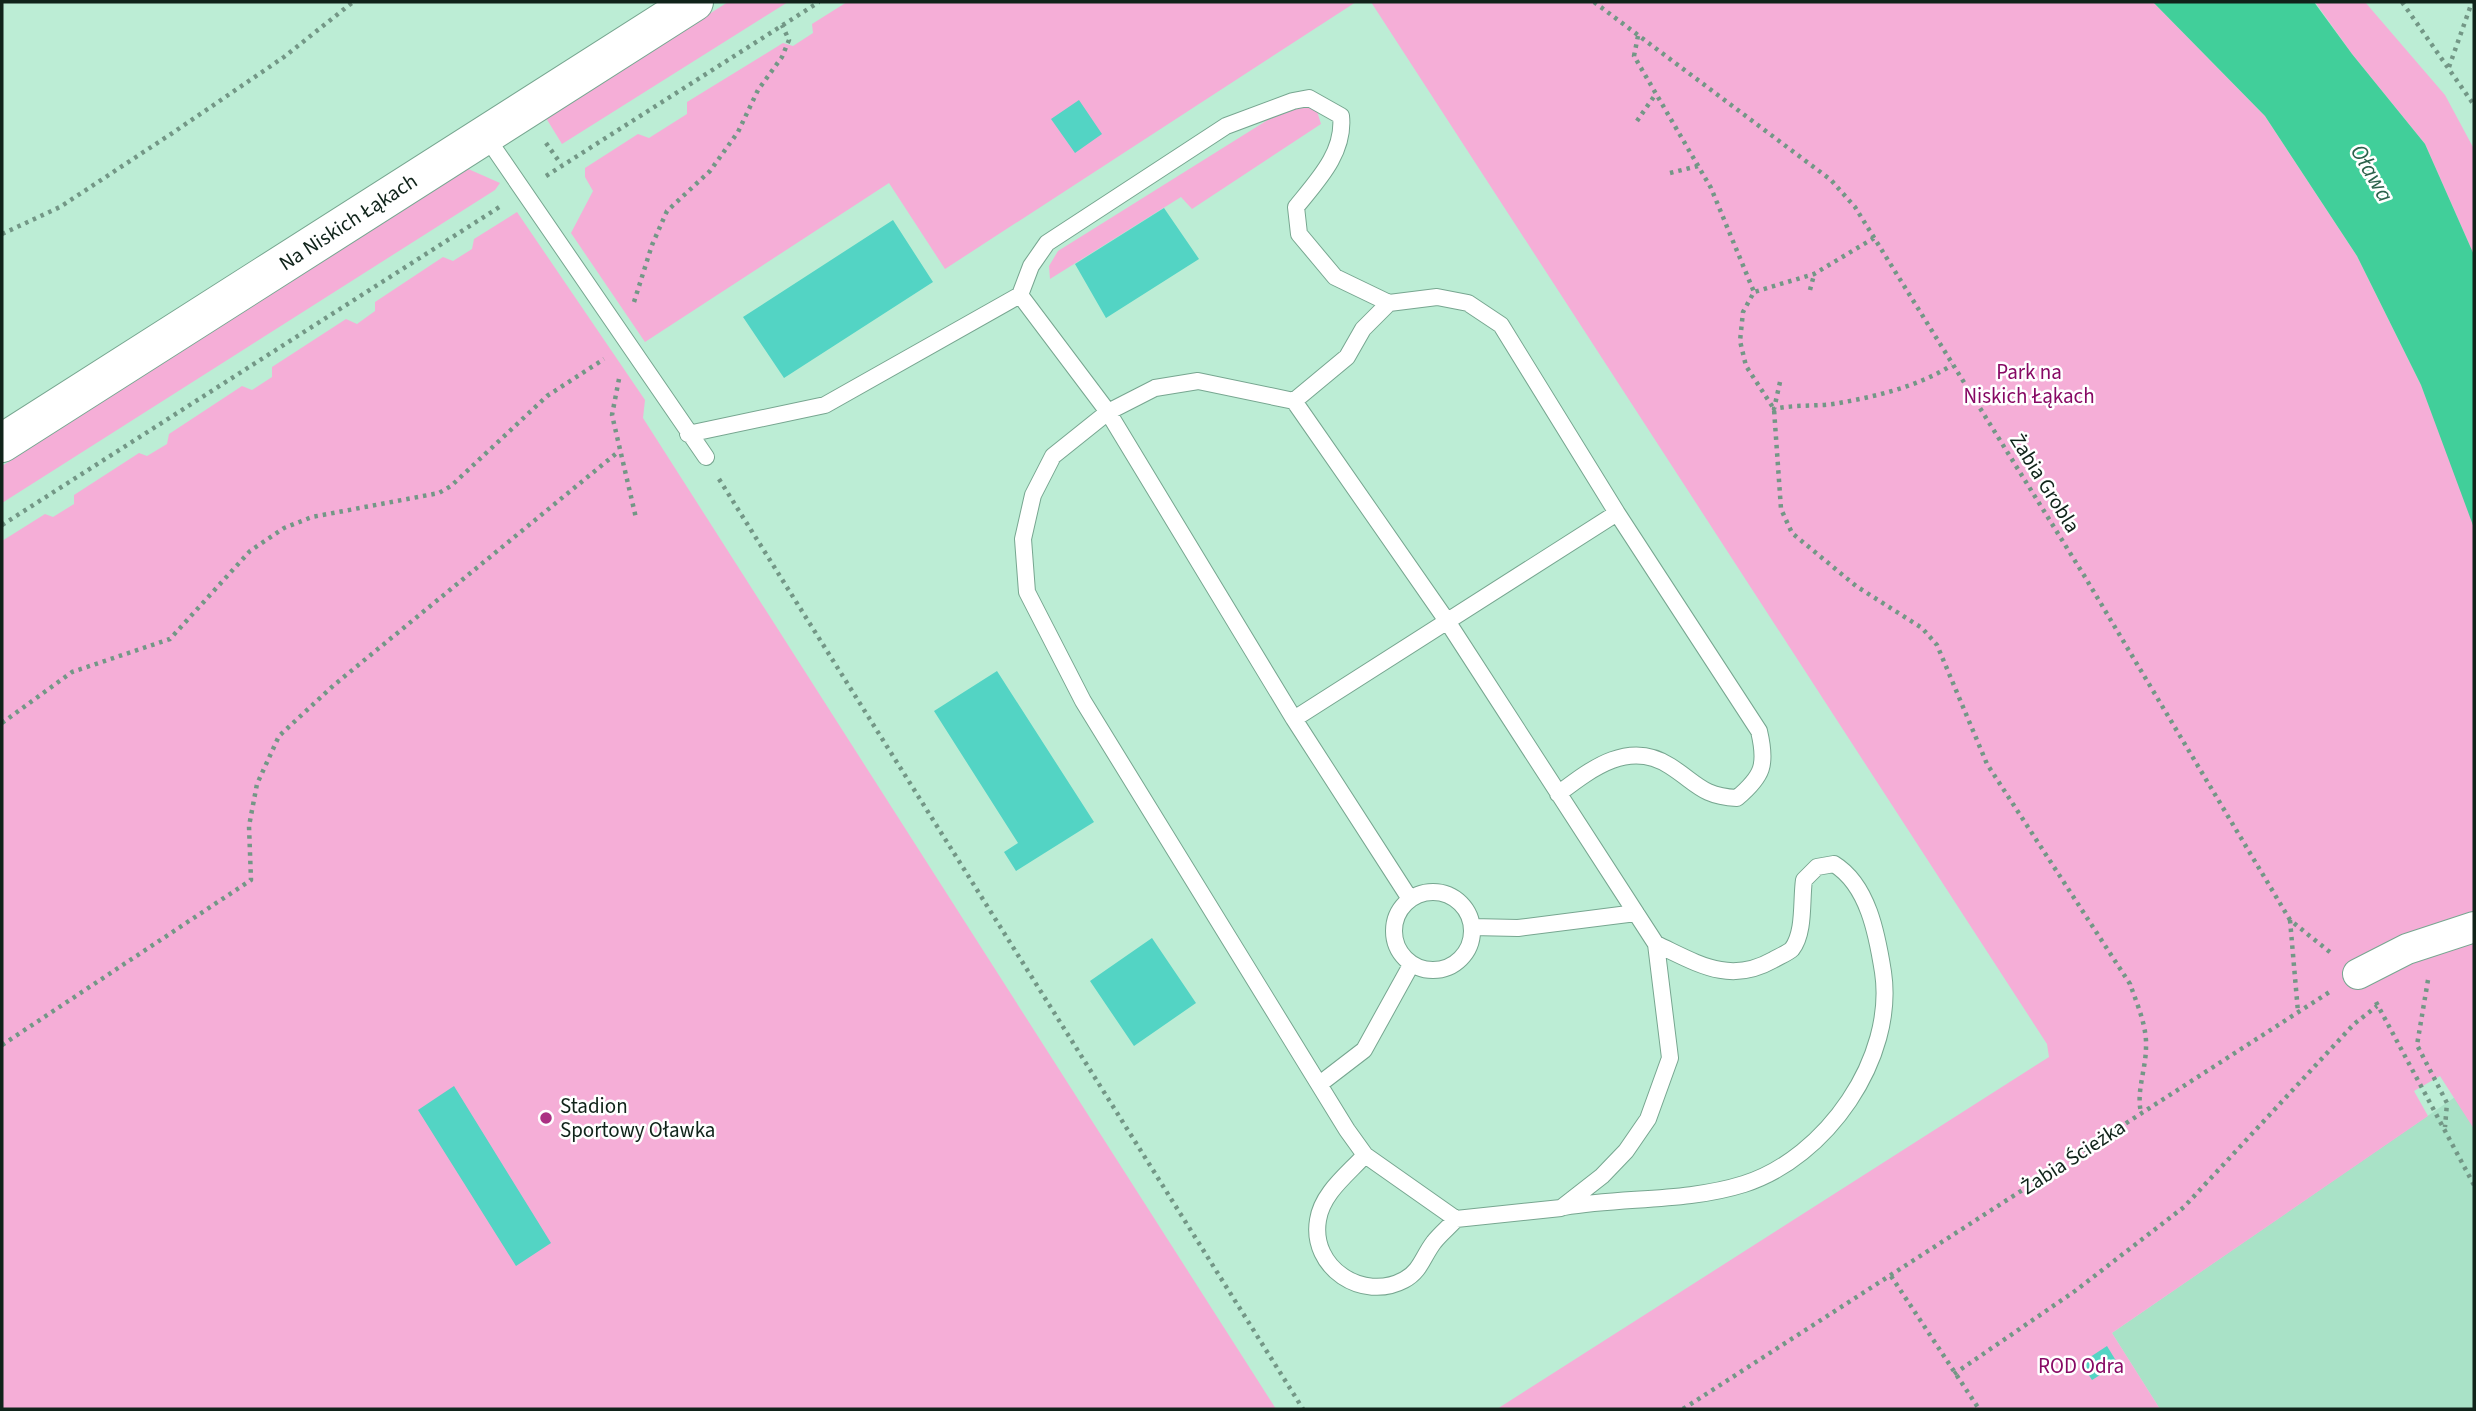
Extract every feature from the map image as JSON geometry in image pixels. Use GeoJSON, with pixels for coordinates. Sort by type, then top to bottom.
{"type":"FeatureCollection","features":[{"type":"Feature","properties":{"kind":"street","name":"Na Niskich Łąkach"},"geometry":{"type":"LineString","coordinates":[[2,443],[694,2]]}},
{"type":"Feature","properties":{"kind":"street"},"geometry":{"type":"LineString","coordinates":[[2358,974],[2436,938],[2474,927]]}},
{"type":"Feature","properties":{"kind":"lane"},"geometry":{"type":"LineString","coordinates":[[688,434],[825,405],[1020,295],[1031,266],[1047,243],[1226,126],[1293,101],[1309,99],[1341,116],[1343,132],[1328,168],[1296,206],[1299,234],[1335,277],[1390,303],[1437,297],[1468,303],[1501,325],[1617,513],[1759,731],[1763,763],[1758,781],[1737,797],[1712,796],[1687,781],[1671,766],[1646,754],[1618,757],[1591,769],[1558,794]]}},
{"type":"Feature","properties":{"kind":"lane"},"geometry":{"type":"LineString","coordinates":[[485,135],[706,457]]}},
{"type":"Feature","properties":{"kind":"lane"},"geometry":{"type":"LineString","coordinates":[[1020,295],[1108,412],[1294,719],[1410,899]]}},
{"type":"Feature","properties":{"kind":"lane"},"geometry":{"type":"LineString","coordinates":[[1294,401],[1347,357],[1363,329],[1390,303]]}},
{"type":"Feature","properties":{"kind":"lane"},"geometry":{"type":"LineString","coordinates":[[1457,1219],[1365,1155],[1083,701],[1027,592],[1023,539],[1033,495],[1053,456],[1108,412],[1155,388],[1198,381],[1294,401],[1447,621],[1657,944],[1670,1058],[1648,1119],[1626,1151],[1602,1176],[1561,1208]]}},
{"type":"Feature","properties":{"kind":"lane"},"geometry":{"type":"LineString","coordinates":[[1294,719],[1617,513]]}},
{"type":"Feature","properties":{"kind":"lane"},"geometry":{"type":"LineString","coordinates":[[1365,1155],[1324,1202],[1318,1222],[1321,1249],[1332,1267],[1344,1278],[1370,1289],[1389,1286],[1406,1279],[1422,1266],[1433,1243],[1457,1219],[1561,1208],[1599,1201],[1670,1197],[1745,1184],[1790,1159],[1824,1133],[1856,1093],[1872,1057],[1884,1010],[1884,976],[1877,938],[1864,901],[1849,873],[1834,864],[1817,867],[1804,880],[1800,927],[1791,949],[1764,965],[1744,972],[1711,970],[1657,944]]}},
{"type":"Feature","properties":{"kind":"lane"},"geometry":{"type":"LineString","coordinates":[[1426,892],[1440,892],[1452,897],[1468,913],[1472,927],[1467,949],[1449,966],[1436,970],[1411,965],[1400,954],[1394,937],[1394,924],[1400,909],[1410,899],[1426,892]]}},
{"type":"Feature","properties":{"kind":"lane"},"geometry":{"type":"LineString","coordinates":[[1472,927],[1518,928],[1636,913]]}},
{"type":"Feature","properties":{"kind":"lane"},"geometry":{"type":"LineString","coordinates":[[1321,1083],[1364,1049],[1411,965]]}},
{"type":"Feature","properties":{"kind":"path"},"geometry":{"type":"LineString","coordinates":[[2,234],[60,207],[171,134],[284,57],[353,2]]}},
{"type":"Feature","properties":{"kind":"path"},"geometry":{"type":"LineString","coordinates":[[2,525],[820,2]]}},
{"type":"Feature","properties":{"kind":"path","name":"Żabia Grobla"},"geometry":{"type":"LineString","coordinates":[[1594,2],[1831,180],[1855,207],[2085,577],[2290,920],[2358,974],[2378,1005],[2474,1185]]}},
{"type":"Feature","properties":{"kind":"path"},"geometry":{"type":"LineString","coordinates":[[2402,2],[2474,105]]}},
{"type":"Feature","properties":{"kind":"path"},"geometry":{"type":"LineString","coordinates":[[2449,68],[2472,2]]}},
{"type":"Feature","properties":{"kind":"path"},"geometry":{"type":"LineString","coordinates":[[636,518],[618,452],[612,415],[639,282],[667,211],[710,171],[738,132],[758,90],[782,57],[789,40],[782,25]]}},
{"type":"Feature","properties":{"kind":"path"},"geometry":{"type":"LineString","coordinates":[[1638,36],[1634,56],[1728,222],[1754,292]]}},
{"type":"Feature","properties":{"kind":"path"},"geometry":{"type":"LineString","coordinates":[[1637,121],[1655,95]]}},
{"type":"Feature","properties":{"kind":"path"},"geometry":{"type":"LineString","coordinates":[[1670,173],[1698,166]]}},
{"type":"Feature","properties":{"kind":"path"},"geometry":{"type":"LineString","coordinates":[[1774,409],[1746,366],[1740,341],[1743,312],[1754,292],[1814,274],[1874,238]]}},
{"type":"Feature","properties":{"kind":"path"},"geometry":{"type":"LineString","coordinates":[[1810,290],[1814,274]]}},
{"type":"Feature","properties":{"kind":"path"},"geometry":{"type":"LineString","coordinates":[[2,723],[72,672],[170,639],[250,551],[284,528],[312,517],[439,493],[451,486],[547,396],[627,343]]}},
{"type":"Feature","properties":{"kind":"path"},"geometry":{"type":"LineString","coordinates":[[1774,409],[1838,403],[1908,387],[1931,379],[1952,365]]}},
{"type":"Feature","properties":{"kind":"path"},"geometry":{"type":"LineString","coordinates":[[1780,382],[1774,409],[1780,498],[1793,533],[1856,586],[1922,628],[1937,645],[1987,764],[2130,984],[2141,1013],[2146,1044],[2144,1078],[2138,1100],[2141,1112]]}},
{"type":"Feature","properties":{"kind":"path"},"geometry":{"type":"LineString","coordinates":[[2,1045],[251,880],[250,826],[257,784],[279,736],[334,685],[618,452]]}},
{"type":"Feature","properties":{"kind":"path"},"geometry":{"type":"LineString","coordinates":[[706,457],[1303,1409]]}},
{"type":"Feature","properties":{"kind":"path","name":"Żabia Grobla"},"geometry":{"type":"LineString","coordinates":[[2290,920],[2298,1012]]}},
{"type":"Feature","properties":{"kind":"path"},"geometry":{"type":"LineString","coordinates":[[2436,938],[2417,1045],[2447,1102],[2445,1128]]}},
{"type":"Feature","properties":{"kind":"path","name":"Żabia Ścieżka"},"geometry":{"type":"LineString","coordinates":[[1683,1409],[2358,974]]}},
{"type":"Feature","properties":{"kind":"path"},"geometry":{"type":"LineString","coordinates":[[1954,1374],[2075,1291],[2184,1207],[2354,1024],[2378,1005]]}},
{"type":"Feature","properties":{"kind":"path"},"geometry":{"type":"LineString","coordinates":[[1891,1276],[1979,1409]]}},
{"type":"Feature","properties":{"kind":"shaded area"},"geometry":{"type":"Polygon","coordinates":[[[2474,1084],[2474,1409],[2160,1409],[2112,1333],[2474,1084]]]}},
{"type":"Feature","properties":{"kind":"green space"},"geometry":{"type":"Polygon","coordinates":[[[728,2],[788,2],[562,144],[546,118],[728,2]]]}},
{"type":"Feature","properties":{"kind":"green space"},"geometry":{"type":"Polygon","coordinates":[[[847,2],[1356,2],[945,269],[889,183],[645,342],[571,233],[593,191],[585,177],[585,168],[638,134],[649,138],[687,114],[687,102],[783,43],[793,46],[813,33],[812,24],[847,2]]]}},
{"type":"Feature","properties":{"kind":"green space","name":"Park na Niskich Łąkach"},"geometry":{"type":"Polygon","coordinates":[[[1371,2],[2153,2],[2265,116],[2357,256],[2421,385],[2474,528],[2474,1129],[2440,1076],[2414,1091],[2428,1116],[2112,1333],[2160,1409],[1497,1409],[2049,1057],[2047,1044],[1371,2]]]}},
{"type":"Feature","properties":{"kind":"green space"},"geometry":{"type":"Polygon","coordinates":[[[2315,2],[2365,2],[2445,95],[2474,149],[2474,255],[2425,144],[2352,54],[2315,2]]]}},
{"type":"Feature","properties":{"kind":"green space"},"geometry":{"type":"Polygon","coordinates":[[[1306,102],[1317,111],[1321,124],[1192,209],[1181,197],[1050,279],[1049,266],[1058,251],[1290,106],[1306,102]]]}},
{"type":"Feature","properties":{"kind":"green space"},"geometry":{"type":"Polygon","coordinates":[[[466,168],[500,183],[495,190],[2,503],[2,466],[466,168]]]}},
{"type":"Feature","properties":{"kind":"green space","name":"Stadion Sportowy Oławka"},"geometry":{"type":"Polygon","coordinates":[[[517,212],[645,400],[643,418],[1276,1409],[2,1409],[2,541],[45,514],[53,517],[74,504],[74,495],[139,453],[147,456],[167,444],[169,434],[242,386],[252,390],[272,377],[272,367],[346,319],[357,324],[375,311],[375,302],[443,257],[453,261],[472,249],[474,239],[517,212]]]}},
{"type":"Feature","properties":{"kind":"water","name":"Oława"},"geometry":{"type":"Polygon","coordinates":[[[2153,2],[2314,2],[2425,144],[2474,255],[2474,528],[2421,385],[2357,256],[2265,116],[2153,2]]]}},
{"type":"Feature","properties":{"kind":"building"},"geometry":{"type":"Polygon","coordinates":[[[1079,100],[1102,134],[1075,153],[1051,119],[1079,100]]]}},
{"type":"Feature","properties":{"kind":"building"},"geometry":{"type":"Polygon","coordinates":[[[1164,208],[1199,259],[1106,318],[1075,264],[1164,208]]]}},
{"type":"Feature","properties":{"kind":"building"},"geometry":{"type":"Polygon","coordinates":[[[893,220],[933,282],[784,378],[743,317],[893,220]]]}},
{"type":"Feature","properties":{"kind":"building"},"geometry":{"type":"Polygon","coordinates":[[[997,671],[1094,822],[1016,871],[1004,852],[1018,843],[934,711],[997,671]]]}},
{"type":"Feature","properties":{"kind":"building"},"geometry":{"type":"Polygon","coordinates":[[[1152,938],[1196,1003],[1134,1046],[1090,981],[1152,938]]]}},
{"type":"Feature","properties":{"kind":"building"},"geometry":{"type":"Polygon","coordinates":[[[454,1086],[551,1243],[516,1266],[418,1110],[454,1086]]]}},
{"type":"Feature","properties":{"kind":"building"},"geometry":{"type":"Polygon","coordinates":[[[2107,1346],[2118,1364],[2092,1380],[2081,1363],[2107,1346]]]}},
{"type":"Feature","properties":{"kind":"place","name":"Stadion Sportowy Oławka"},"geometry":{"type":"Point","coordinates":[546,1118]}},
{"type":"Feature","properties":{"kind":"park label","name":"ROD Odra"},"geometry":{"type":"Point","coordinates":[2081,1366]}}]}
